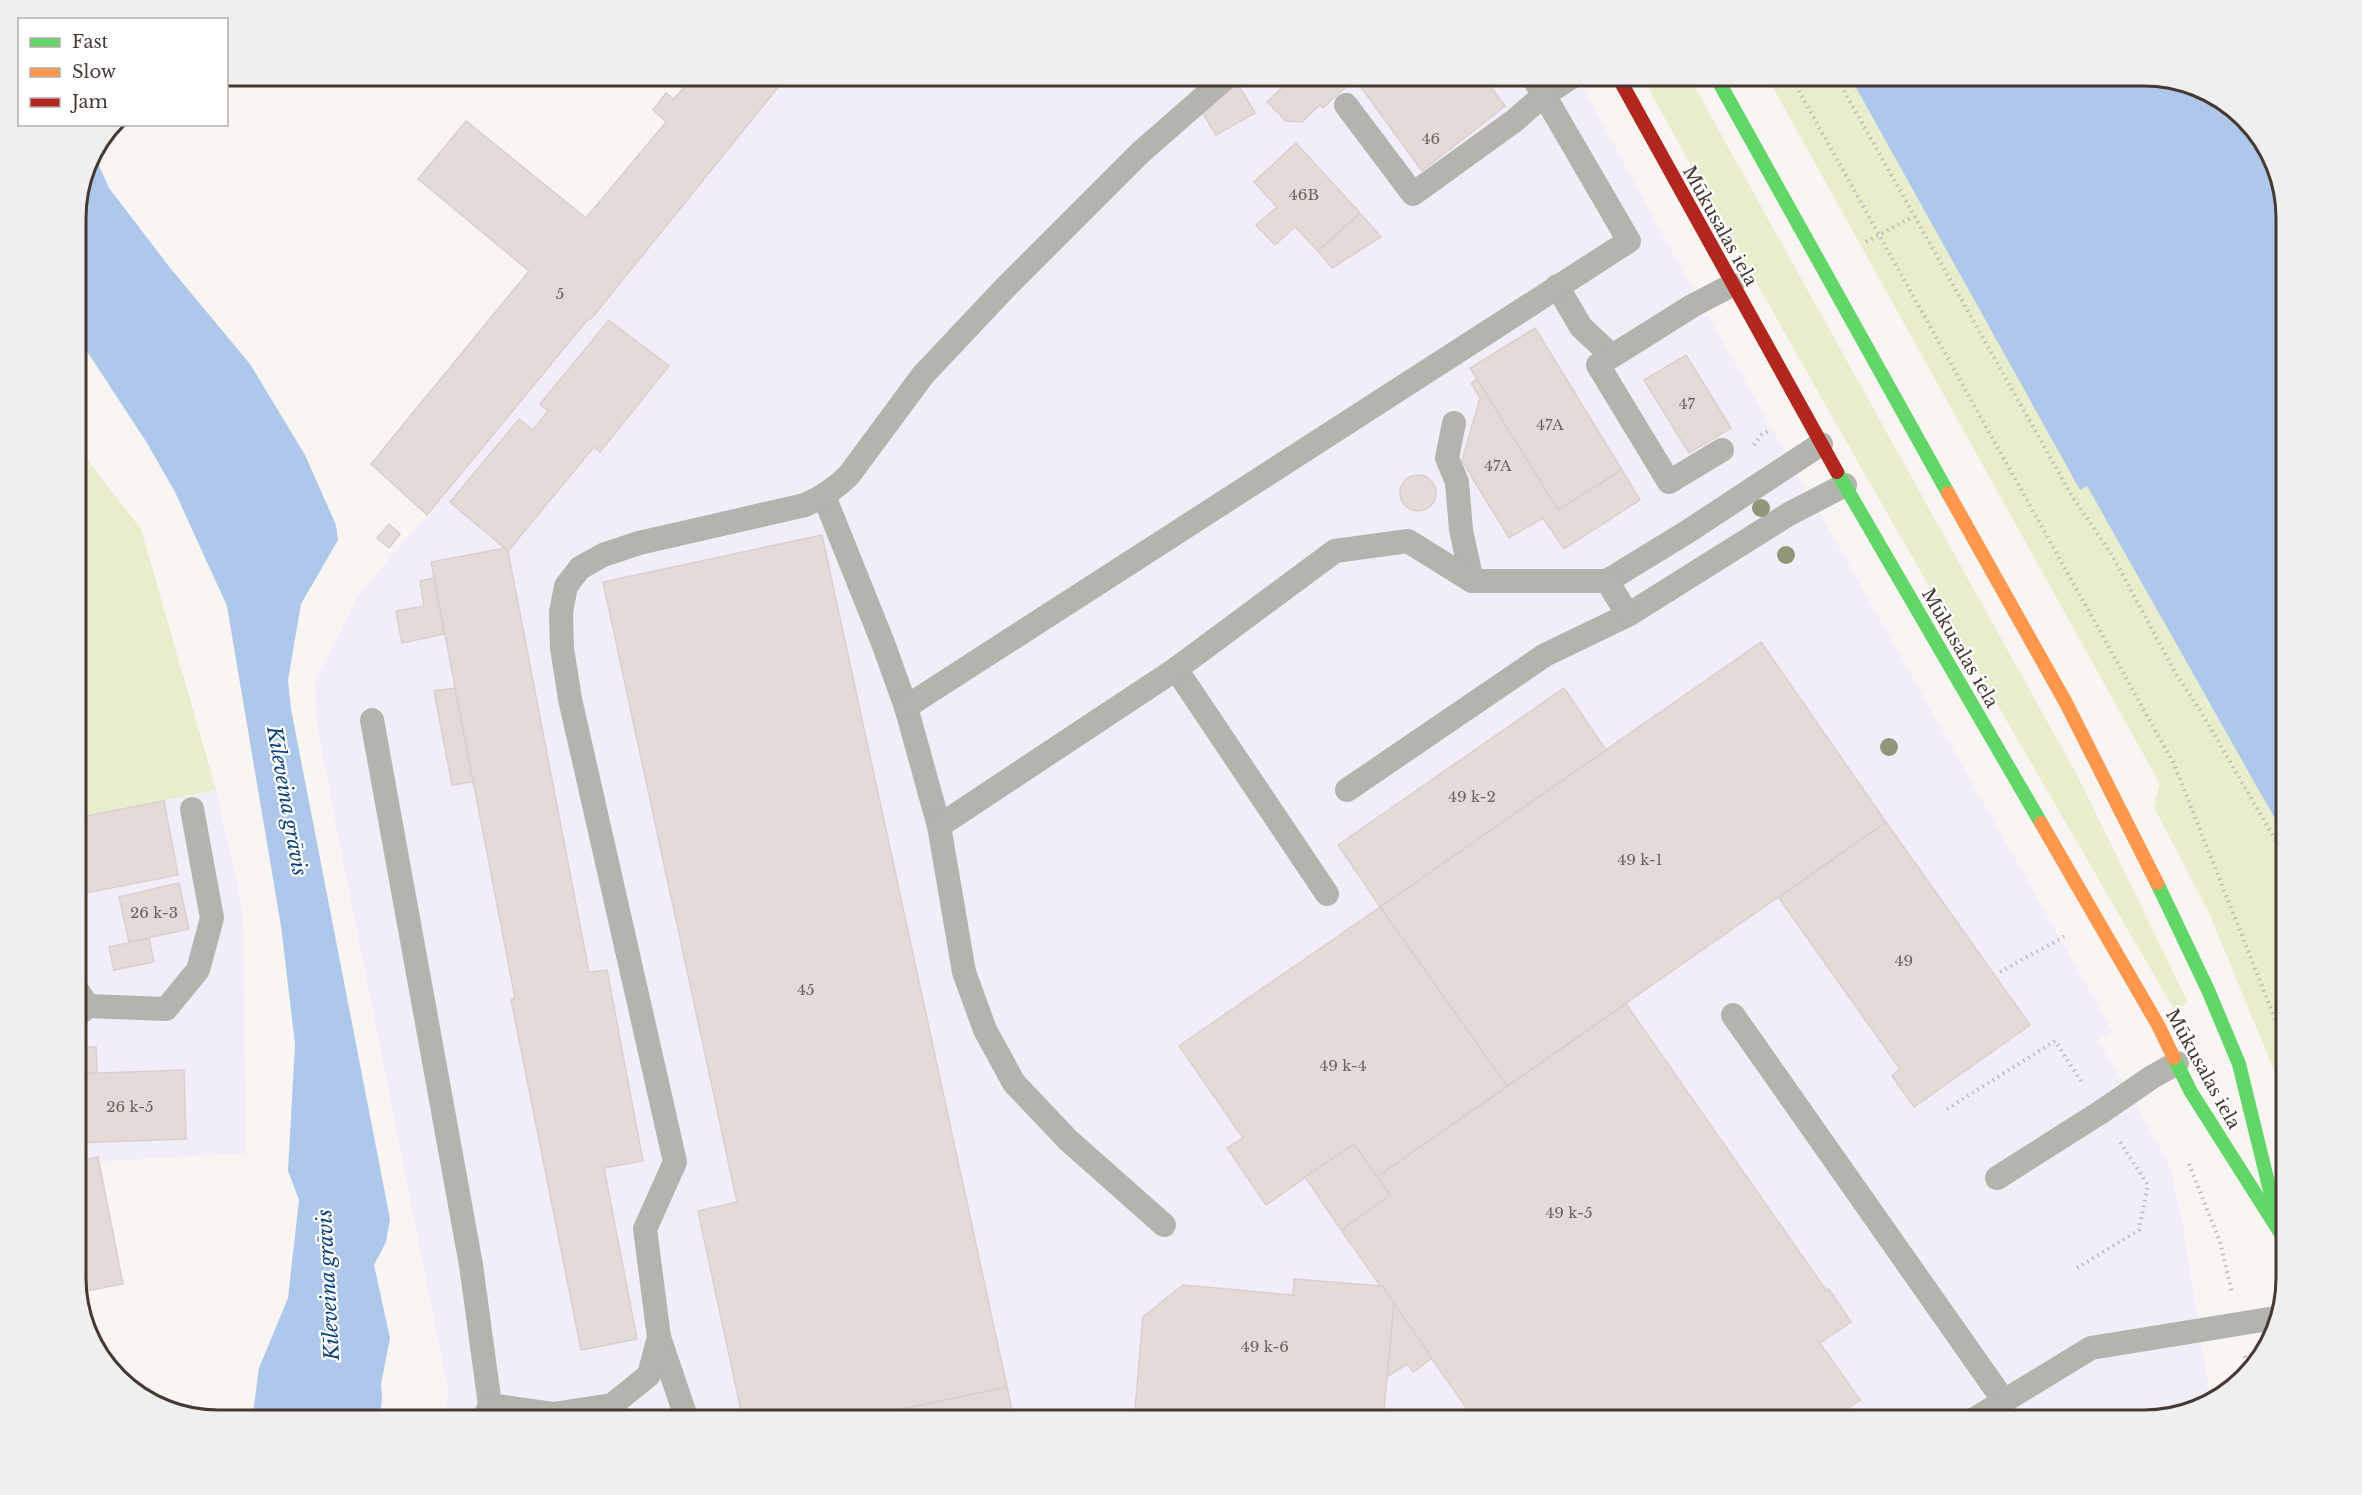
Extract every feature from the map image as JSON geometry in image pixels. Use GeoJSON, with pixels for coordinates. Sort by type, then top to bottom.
{"type":"FeatureCollection","features":[{"type":"Feature","properties":{"kind":"main road","name":"Mūkusalas iela"},"geometry":{"type":"LineString","coordinates":[[1623,85],[1821,444],[2152,1015],[2191,1092],[2276,1229]]}},
{"type":"Feature","properties":{"kind":"main road","name":"Mūkusalas iela"},"geometry":{"type":"LineString","coordinates":[[1721,85],[2066,703],[2133,833],[2208,990],[2239,1064],[2276,1215]]}},
{"type":"Feature","properties":{"kind":"lane"},"geometry":{"type":"LineString","coordinates":[[684,1410],[659,1336],[645,1229],[675,1162],[570,699],[562,648],[562,603],[566,586],[580,568],[603,555],[639,543],[784,511],[824,496],[849,475],[923,375],[1004,289],[1141,152],[1217,85]]}},
{"type":"Feature","properties":{"kind":"lane"},"geometry":{"type":"LineString","coordinates":[[906,707],[1629,240],[1538,85]]}},
{"type":"Feature","properties":{"kind":"lane"},"geometry":{"type":"LineString","coordinates":[[1346,105],[1413,194],[1560,85]]}},
{"type":"Feature","properties":{"kind":"lane"},"geometry":{"type":"LineString","coordinates":[[1722,450],[1669,482],[1598,365],[1692,306],[1732,285]]}},
{"type":"Feature","properties":{"kind":"lane"},"geometry":{"type":"LineString","coordinates":[[1557,286],[1581,327],[1612,356]]}},
{"type":"Feature","properties":{"kind":"lane"},"geometry":{"type":"LineString","coordinates":[[1454,423],[1447,458],[1457,482],[1461,531],[1472,580]]}},
{"type":"Feature","properties":{"kind":"lane"},"geometry":{"type":"LineString","coordinates":[[939,826],[1176,669],[1335,551],[1408,541],[1472,580],[1607,581],[1687,532],[1821,444]]}},
{"type":"Feature","properties":{"kind":"lane"},"geometry":{"type":"LineString","coordinates":[[1347,790],[1545,655],[1628,615],[1789,514],[1845,485]]}},
{"type":"Feature","properties":{"kind":"lane"},"geometry":{"type":"LineString","coordinates":[[824,496],[884,643],[906,707],[939,826],[964,972],[985,1030],[1014,1083],[1068,1140],[1164,1225]]}},
{"type":"Feature","properties":{"kind":"lane"},"geometry":{"type":"LineString","coordinates":[[1607,581],[1628,615]]}},
{"type":"Feature","properties":{"kind":"lane"},"geometry":{"type":"LineString","coordinates":[[1176,669],[1327,894]]}},
{"type":"Feature","properties":{"kind":"lane"},"geometry":{"type":"LineString","coordinates":[[372,720],[471,1265],[487,1410]]}},
{"type":"Feature","properties":{"kind":"lane"},"geometry":{"type":"LineString","coordinates":[[86,1003],[166,1009],[198,970],[212,918],[192,809]]}},
{"type":"Feature","properties":{"kind":"lane"},"geometry":{"type":"LineString","coordinates":[[1733,1015],[2004,1401]]}},
{"type":"Feature","properties":{"kind":"lane"},"geometry":{"type":"LineString","coordinates":[[1997,1178],[2177,1063]]}},
{"type":"Feature","properties":{"kind":"lane"},"geometry":{"type":"LineString","coordinates":[[1990,1410],[2091,1348],[2269,1319]]}},
{"type":"Feature","properties":{"kind":"lane"},"geometry":{"type":"LineString","coordinates":[[579,1410],[612,1405],[649,1375],[659,1336]]}},
{"type":"Feature","properties":{"kind":"path"},"geometry":{"type":"LineString","coordinates":[[1796,85],[2174,764],[2276,1021]]}},
{"type":"Feature","properties":{"kind":"path"},"geometry":{"type":"LineString","coordinates":[[1840,85],[2072,496],[2112,555],[2176,674],[2200,710],[2276,841]]}},
{"type":"Feature","properties":{"kind":"path"},"geometry":{"type":"LineString","coordinates":[[1866,242],[1914,216]]}},
{"type":"Feature","properties":{"kind":"path"},"geometry":{"type":"LineString","coordinates":[[2000,972],[2073,931]]}},
{"type":"Feature","properties":{"kind":"path"},"geometry":{"type":"LineString","coordinates":[[1947,1109],[2055,1041],[2148,1185],[2139,1230],[2077,1268]]}},
{"type":"Feature","properties":{"kind":"shaded area"},"geometry":{"type":"Polygon","coordinates":[[[1582,85],[1670,248],[2113,1032],[2097,1040],[2130,1093],[2171,1169],[2183,1226],[2209,1392],[2178,1405],[2144,1410],[442,1410],[449,1397],[317,728],[315,680],[358,595],[589,318],[591,319],[779,86],[1582,85]]]}},
{"type":"Feature","properties":{"kind":"shaded area"},"geometry":{"type":"Polygon","coordinates":[[[216,790],[243,910],[246,1153],[86,1162],[86,816],[216,790]]]}},
{"type":"Feature","properties":{"kind":"green space"},"geometry":{"type":"Polygon","coordinates":[[[1647,85],[1694,85],[2078,777],[2188,1002],[2175,1011],[1973,662],[1647,85]]]}},
{"type":"Feature","properties":{"kind":"green space"},"geometry":{"type":"Polygon","coordinates":[[[1772,85],[1855,85],[2080,489],[2087,486],[2276,821],[2276,1075],[2210,915],[2154,807],[2160,784],[1772,85]]]}},
{"type":"Feature","properties":{"kind":"green space"},"geometry":{"type":"Polygon","coordinates":[[[86,458],[141,529],[216,790],[86,816],[86,458]]]}},
{"type":"Feature","properties":{"kind":"water"},"geometry":{"type":"Polygon","coordinates":[[[1855,85],[2144,85],[2178,90],[2210,103],[2225,113],[2244,131],[2263,159],[2274,192],[2276,209],[2276,821],[2087,486],[2080,490],[1855,85]]]}},
{"type":"Feature","properties":{"kind":"water","name":"Kīleveina grāvis"},"geometry":{"type":"Polygon","coordinates":[[[98,163],[109,188],[171,269],[250,364],[305,455],[336,525],[338,540],[301,604],[288,680],[291,709],[390,1219],[386,1242],[374,1265],[390,1338],[381,1384],[381,1410],[253,1410],[259,1368],[288,1298],[299,1200],[288,1171],[295,1044],[281,926],[227,606],[175,492],[147,443],[86,350],[86,209],[90,184],[98,163]]]}},
{"type":"Feature","properties":{"kind":"building"},"geometry":{"type":"Polygon","coordinates":[[[1239,85],[1255,113],[1216,135],[1199,107],[1239,85]]]}},
{"type":"Feature","properties":{"kind":"building"},"geometry":{"type":"Polygon","coordinates":[[[1284,85],[1348,85],[1323,108],[1320,105],[1302,122],[1286,121],[1267,102],[1284,85]]]}},
{"type":"Feature","properties":{"kind":"building"},"geometry":{"type":"Polygon","coordinates":[[[1360,85],[1490,85],[1505,106],[1422,171],[1360,85]]]}},
{"type":"Feature","properties":{"kind":"building"},"geometry":{"type":"Polygon","coordinates":[[[685,86],[779,86],[591,319],[589,318],[427,515],[371,464],[529,271],[418,179],[466,121],[586,218],[666,122],[653,110],[666,93],[674,99],[685,86]]]}},
{"type":"Feature","properties":{"kind":"building"},"geometry":{"type":"Polygon","coordinates":[[[1296,143],[1360,213],[1318,251],[1295,227],[1275,245],[1256,225],[1277,207],[1254,182],[1296,143]]]}},
{"type":"Feature","properties":{"kind":"building"},"geometry":{"type":"Polygon","coordinates":[[[1360,213],[1381,237],[1332,268],[1318,251],[1360,213]]]}},
{"type":"Feature","properties":{"kind":"building"},"geometry":{"type":"Polygon","coordinates":[[[609,320],[669,366],[600,452],[594,447],[508,551],[450,502],[519,419],[533,430],[548,411],[540,404],[609,320]]]}},
{"type":"Feature","properties":{"kind":"building"},"geometry":{"type":"Polygon","coordinates":[[[1535,328],[1622,470],[1558,510],[1470,368],[1535,328]]]}},
{"type":"Feature","properties":{"kind":"building"},"geometry":{"type":"Polygon","coordinates":[[[1686,355],[1731,428],[1689,453],[1644,380],[1686,355]]]}},
{"type":"Feature","properties":{"kind":"building"},"geometry":{"type":"Polygon","coordinates":[[[1477,379],[1558,510],[1622,470],[1640,500],[1564,549],[1543,518],[1509,538],[1462,461],[1480,398],[1471,383],[1477,379]]]}},
{"type":"Feature","properties":{"kind":"building"},"geometry":{"type":"Polygon","coordinates":[[[1418,475],[1431,480],[1436,493],[1431,506],[1418,511],[1405,506],[1400,493],[1405,480],[1418,475]]]}},
{"type":"Feature","properties":{"kind":"building"},"geometry":{"type":"Polygon","coordinates":[[[389,524],[400,534],[389,548],[377,538],[389,524]]]}},
{"type":"Feature","properties":{"kind":"building"},"geometry":{"type":"Polygon","coordinates":[[[822,535],[1007,1387],[898,1410],[741,1410],[698,1211],[737,1202],[603,582],[822,535]]]}},
{"type":"Feature","properties":{"kind":"building"},"geometry":{"type":"Polygon","coordinates":[[[505,548],[508,551],[589,972],[607,970],[643,1161],[604,1168],[637,1339],[581,1350],[511,1000],[515,998],[431,562],[505,548]]]}},
{"type":"Feature","properties":{"kind":"building"},"geometry":{"type":"Polygon","coordinates":[[[434,578],[444,634],[402,643],[396,611],[424,606],[420,581],[434,578]]]}},
{"type":"Feature","properties":{"kind":"building"},"geometry":{"type":"Polygon","coordinates":[[[1761,642],[1886,822],[1507,1086],[1380,907],[1761,642]]]}},
{"type":"Feature","properties":{"kind":"building"},"geometry":{"type":"Polygon","coordinates":[[[455,688],[473,782],[452,785],[434,691],[455,688]]]}},
{"type":"Feature","properties":{"kind":"building"},"geometry":{"type":"Polygon","coordinates":[[[1564,688],[1606,750],[1380,907],[1338,845],[1564,688]]]}},
{"type":"Feature","properties":{"kind":"building"},"geometry":{"type":"Polygon","coordinates":[[[164,801],[178,875],[86,893],[86,816],[164,801]]]}},
{"type":"Feature","properties":{"kind":"building"},"geometry":{"type":"Polygon","coordinates":[[[1886,822],[2030,1025],[1914,1107],[1892,1076],[1900,1069],[1779,898],[1886,822]]]}},
{"type":"Feature","properties":{"kind":"building"},"geometry":{"type":"Polygon","coordinates":[[[179,883],[189,929],[129,942],[119,897],[179,883]]]}},
{"type":"Feature","properties":{"kind":"building"},"geometry":{"type":"Polygon","coordinates":[[[1380,907],[1507,1086],[1377,1177],[1354,1144],[1266,1205],[1227,1148],[1243,1138],[1179,1046],[1380,907]]]}},
{"type":"Feature","properties":{"kind":"building"},"geometry":{"type":"Polygon","coordinates":[[[149,938],[154,962],[114,970],[109,947],[149,938]]]}},
{"type":"Feature","properties":{"kind":"building"},"geometry":{"type":"Polygon","coordinates":[[[1626,1004],[1826,1290],[1829,1289],[1851,1322],[1820,1343],[1860,1400],[1846,1410],[1468,1410],[1341,1230],[1390,1195],[1377,1177],[1626,1004]]]}},
{"type":"Feature","properties":{"kind":"building"},"geometry":{"type":"Polygon","coordinates":[[[86,1047],[96,1047],[97,1073],[86,1074],[86,1047]]]}},
{"type":"Feature","properties":{"kind":"building"},"geometry":{"type":"Polygon","coordinates":[[[184,1070],[186,1139],[86,1143],[86,1074],[184,1070]]]}},
{"type":"Feature","properties":{"kind":"building"},"geometry":{"type":"Polygon","coordinates":[[[1354,1144],[1390,1195],[1341,1230],[1305,1177],[1354,1144]]]}},
{"type":"Feature","properties":{"kind":"building"},"geometry":{"type":"Polygon","coordinates":[[[98,1157],[123,1284],[87,1291],[86,1286],[86,1160],[98,1157]]]}},
{"type":"Feature","properties":{"kind":"building"},"geometry":{"type":"Polygon","coordinates":[[[1294,1279],[1382,1286],[1394,1303],[1384,1410],[1135,1410],[1143,1317],[1183,1285],[1293,1295],[1294,1279]]]}},
{"type":"Feature","properties":{"kind":"building"},"geometry":{"type":"Polygon","coordinates":[[[1394,1303],[1432,1358],[1413,1372],[1407,1364],[1387,1377],[1394,1303]]]}},
{"type":"Feature","properties":{"kind":"building"},"geometry":{"type":"Polygon","coordinates":[[[1007,1387],[1012,1410],[898,1410],[1007,1387]]]}},
{"type":"Feature","properties":{"kind":"traffic: fast"},"geometry":{"type":"LineString","coordinates":[[1721,85],[1948,493]]}},
{"type":"Feature","properties":{"kind":"traffic: fast"},"geometry":{"type":"LineString","coordinates":[[1837,472],[2041,823]]}},
{"type":"Feature","properties":{"kind":"traffic: fast"},"geometry":{"type":"LineString","coordinates":[[2157,883],[2208,990],[2239,1064],[2274,1207]]}},
{"type":"Feature","properties":{"kind":"traffic: fast"},"geometry":{"type":"LineString","coordinates":[[2174,1058],[2191,1092],[2276,1226]]}},
{"type":"Feature","properties":{"kind":"traffic: slow"},"geometry":{"type":"LineString","coordinates":[[1948,493],[2066,703],[2157,883]]}},
{"type":"Feature","properties":{"kind":"traffic: slow"},"geometry":{"type":"LineString","coordinates":[[2041,823],[2158,1025],[2174,1058]]}},
{"type":"Feature","properties":{"kind":"traffic: jam"},"geometry":{"type":"LineString","coordinates":[[1623,85],[1837,472]]}}]}
